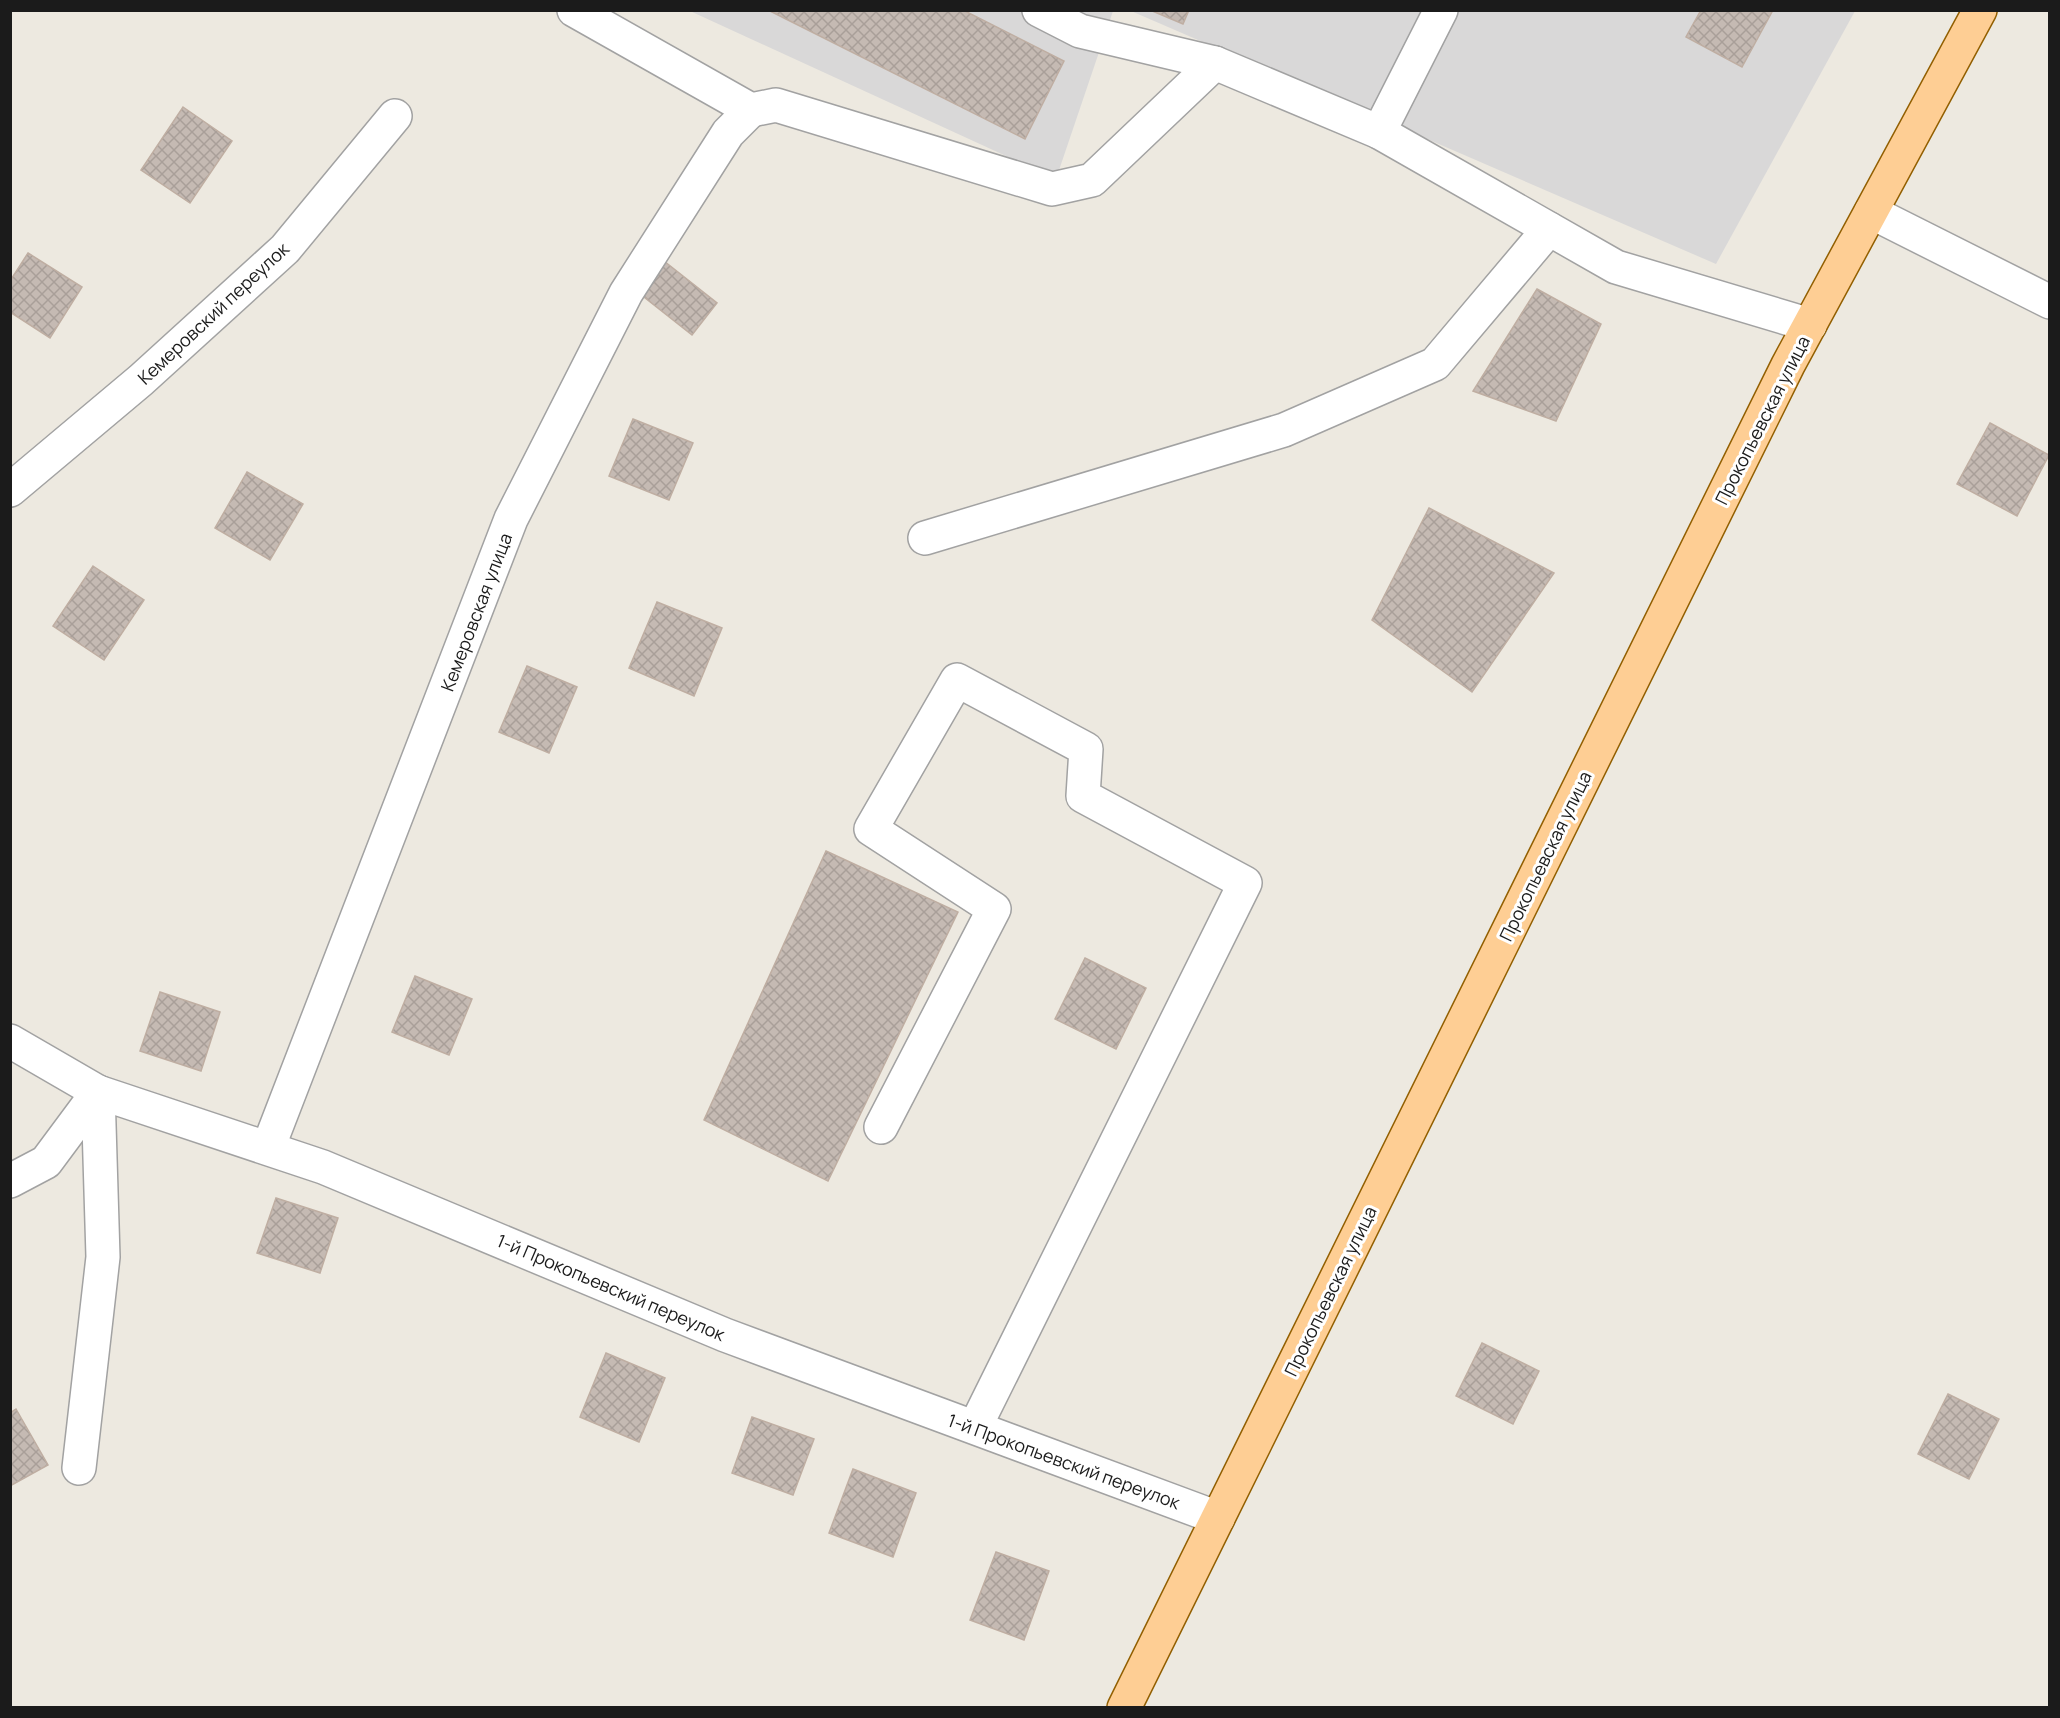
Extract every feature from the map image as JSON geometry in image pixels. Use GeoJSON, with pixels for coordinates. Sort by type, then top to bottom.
{"type":"FeatureCollection","features":[{"type":"Feature","properties":{"kind":"main road","name":"Прокопьевская улица"},"geometry":{"type":"LineString","coordinates":[[1124,1707],[1810,325],[1980,10]]}},
{"type":"Feature","properties":{"kind":"street"},"geometry":{"type":"LineString","coordinates":[[574,10],[752,110],[776,105],[1052,189],[1092,180],[1215,63]]}},
{"type":"Feature","properties":{"kind":"street"},"geometry":{"type":"LineString","coordinates":[[1039,10],[1080,31],[1215,63],[1378,132],[1616,267],[1810,325]]}},
{"type":"Feature","properties":{"kind":"street"},"geometry":{"type":"LineString","coordinates":[[1378,132],[1441,10]]}},
{"type":"Feature","properties":{"kind":"street","name":"Кемеровская улица"},"geometry":{"type":"LineString","coordinates":[[268,1148],[511,519],[626,293],[728,133],[752,110]]}},
{"type":"Feature","properties":{"kind":"street","name":"Кемеровский переулок"},"geometry":{"type":"LineString","coordinates":[[10,490],[141,380],[285,249],[396,116]]}},
{"type":"Feature","properties":{"kind":"street"},"geometry":{"type":"LineString","coordinates":[[1871,212],[2049,302]]}},
{"type":"Feature","properties":{"kind":"street"},"geometry":{"type":"LineString","coordinates":[[925,538],[1284,430],[1435,364],[1550,229]]}},
{"type":"Feature","properties":{"kind":"street"},"geometry":{"type":"LineString","coordinates":[[880,1127],[994,909],[871,829],[957,680],[1086,749],[1083,796],[1245,883],[975,1427]]}},
{"type":"Feature","properties":{"kind":"street","name":"1-й Прокопьевский переулок"},"geometry":{"type":"LineString","coordinates":[[10,1041],[98,1092],[323,1167],[725,1335],[1218,1518]]}},
{"type":"Feature","properties":{"kind":"street"},"geometry":{"type":"LineString","coordinates":[[10,1181],[46,1161],[98,1092]]}},
{"type":"Feature","properties":{"kind":"street"},"geometry":{"type":"LineString","coordinates":[[79,1468],[103,1257],[98,1092]]}},
{"type":"Feature","properties":{"kind":"shaded area"},"geometry":{"type":"Polygon","coordinates":[[[690,11],[1113,11],[1056,179],[690,11]]]}},
{"type":"Feature","properties":{"kind":"shaded area"},"geometry":{"type":"Polygon","coordinates":[[[1131,11],[1855,11],[1716,264],[1131,11]]]}},
{"type":"Feature","properties":{"kind":"building"},"geometry":{"type":"Polygon","coordinates":[[[768,10],[963,10],[1064,61],[1025,139],[768,10]]]}},
{"type":"Feature","properties":{"kind":"building"},"geometry":{"type":"Polygon","coordinates":[[[1150,10],[1189,10],[1183,24],[1150,10]]]}},
{"type":"Feature","properties":{"kind":"building"},"geometry":{"type":"Polygon","coordinates":[[[1701,10],[1773,10],[1742,67],[1686,37],[1701,10]]]}},
{"type":"Feature","properties":{"kind":"building"},"geometry":{"type":"Polygon","coordinates":[[[183,107],[232,141],[190,203],[141,170],[183,107]]]}},
{"type":"Feature","properties":{"kind":"building"},"geometry":{"type":"Polygon","coordinates":[[[28,253],[82,287],[50,338],[10,312],[10,281],[28,253]]]}},
{"type":"Feature","properties":{"kind":"building"},"geometry":{"type":"Polygon","coordinates":[[[664,261],[717,303],[692,335],[639,293],[664,261]]]}},
{"type":"Feature","properties":{"kind":"building"},"geometry":{"type":"Polygon","coordinates":[[[1537,289],[1601,324],[1556,421],[1473,391],[1537,289]]]}},
{"type":"Feature","properties":{"kind":"building"},"geometry":{"type":"Polygon","coordinates":[[[633,419],[693,443],[669,500],[609,476],[633,419]]]}},
{"type":"Feature","properties":{"kind":"building"},"geometry":{"type":"Polygon","coordinates":[[[1990,423],[2049,455],[2017,516],[1957,484],[1990,423]]]}},
{"type":"Feature","properties":{"kind":"building"},"geometry":{"type":"Polygon","coordinates":[[[247,472],[303,504],[270,560],[215,528],[247,472]]]}},
{"type":"Feature","properties":{"kind":"building"},"geometry":{"type":"Polygon","coordinates":[[[1429,508],[1554,573],[1472,692],[1372,620],[1429,508]]]}},
{"type":"Feature","properties":{"kind":"building"},"geometry":{"type":"Polygon","coordinates":[[[93,566],[144,600],[104,660],[53,626],[93,566]]]}},
{"type":"Feature","properties":{"kind":"building"},"geometry":{"type":"Polygon","coordinates":[[[657,602],[722,628],[694,696],[629,668],[657,602]]]}},
{"type":"Feature","properties":{"kind":"building"},"geometry":{"type":"Polygon","coordinates":[[[527,666],[577,687],[549,753],[499,732],[527,666]]]}},
{"type":"Feature","properties":{"kind":"building"},"geometry":{"type":"Polygon","coordinates":[[[826,851],[958,912],[828,1181],[704,1120],[826,851]]]}},
{"type":"Feature","properties":{"kind":"building"},"geometry":{"type":"Polygon","coordinates":[[[1085,958],[1146,988],[1116,1049],[1055,1019],[1085,958]]]}},
{"type":"Feature","properties":{"kind":"building"},"geometry":{"type":"Polygon","coordinates":[[[415,976],[472,999],[449,1055],[392,1032],[415,976]]]}},
{"type":"Feature","properties":{"kind":"building"},"geometry":{"type":"Polygon","coordinates":[[[160,992],[220,1012],[201,1071],[140,1051],[160,992]]]}},
{"type":"Feature","properties":{"kind":"building"},"geometry":{"type":"Polygon","coordinates":[[[276,1198],[338,1218],[320,1273],[257,1253],[276,1198]]]}},
{"type":"Feature","properties":{"kind":"building"},"geometry":{"type":"Polygon","coordinates":[[[1482,1343],[1539,1371],[1513,1424],[1456,1396],[1482,1343]]]}},
{"type":"Feature","properties":{"kind":"building"},"geometry":{"type":"Polygon","coordinates":[[[606,1353],[665,1378],[639,1442],[580,1417],[606,1353]]]}},
{"type":"Feature","properties":{"kind":"building"},"geometry":{"type":"Polygon","coordinates":[[[1948,1394],[1999,1419],[1969,1479],[1918,1454],[1948,1394]]]}},
{"type":"Feature","properties":{"kind":"building"},"geometry":{"type":"Polygon","coordinates":[[[16,1409],[48,1465],[10,1486],[10,1413],[16,1409]]]}},
{"type":"Feature","properties":{"kind":"building"},"geometry":{"type":"Polygon","coordinates":[[[752,1417],[814,1439],[793,1495],[732,1473],[752,1417]]]}},
{"type":"Feature","properties":{"kind":"building"},"geometry":{"type":"Polygon","coordinates":[[[853,1469],[916,1493],[893,1557],[829,1533],[853,1469]]]}},
{"type":"Feature","properties":{"kind":"building"},"geometry":{"type":"Polygon","coordinates":[[[996,1552],[1049,1571],[1024,1640],[970,1620],[996,1552]]]}}]}
